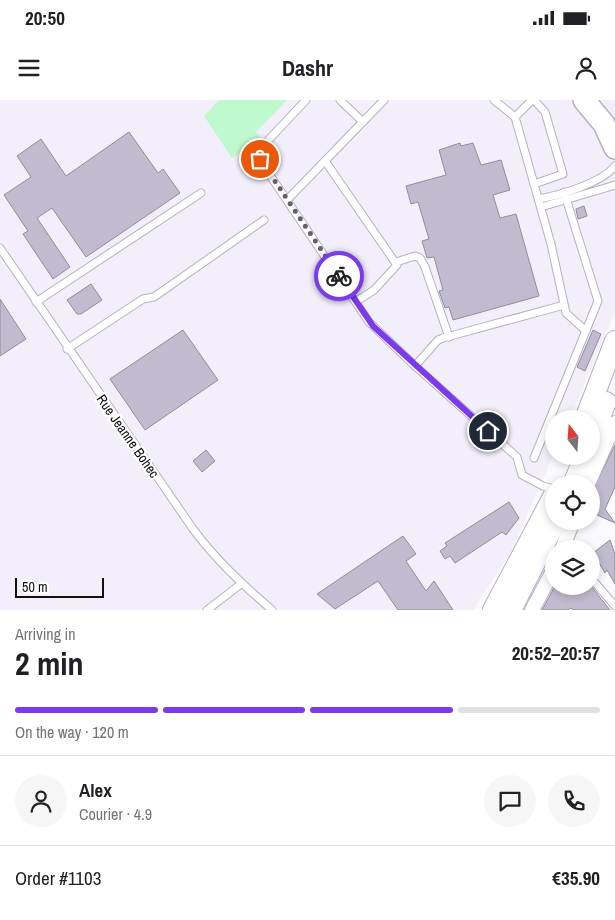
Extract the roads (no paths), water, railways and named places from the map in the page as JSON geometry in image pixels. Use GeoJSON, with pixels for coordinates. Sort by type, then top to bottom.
{"type":"FeatureCollection","features":[{"type":"Feature","properties":{"kind":"main road"},"geometry":{"type":"LineString","coordinates":[[584,100],[604,124],[615,148]]}},
{"type":"Feature","properties":{"kind":"main road"},"geometry":{"type":"LineString","coordinates":[[588,410],[615,341]]}},
{"type":"Feature","properties":{"kind":"main road"},"geometry":{"type":"LineString","coordinates":[[600,417],[615,379]]}},
{"type":"Feature","properties":{"kind":"main road"},"geometry":{"type":"LineString","coordinates":[[494,610],[545,513]]}},
{"type":"Feature","properties":{"kind":"main road"},"geometry":{"type":"LineString","coordinates":[[511,610],[545,560]]}},
{"type":"Feature","properties":{"kind":"street"},"geometry":{"type":"LineString","coordinates":[[592,475],[615,422]]}},
{"type":"Feature","properties":{"kind":"street"},"geometry":{"type":"LineString","coordinates":[[532,610],[545,586]]}},
{"type":"Feature","properties":{"kind":"lane"},"geometry":{"type":"LineString","coordinates":[[306,100],[258,152],[260,159],[373,326],[517,457],[522,475],[535,483],[545,486]]}},
{"type":"Feature","properties":{"kind":"lane"},"geometry":{"type":"LineString","coordinates":[[340,100],[363,122]]}},
{"type":"Feature","properties":{"kind":"lane"},"geometry":{"type":"LineString","coordinates":[[287,200],[384,100]]}},
{"type":"Feature","properties":{"kind":"lane"},"geometry":{"type":"LineString","coordinates":[[494,100],[515,117],[540,203],[564,305],[567,314],[586,331]]}},
{"type":"Feature","properties":{"kind":"lane"},"geometry":{"type":"LineString","coordinates":[[515,117],[533,100],[545,112],[563,174],[534,184]]}},
{"type":"Feature","properties":{"kind":"lane"},"geometry":{"type":"LineString","coordinates":[[325,161],[396,262],[395,269],[374,290],[357,302]]}},
{"type":"Feature","properties":{"kind":"lane"},"geometry":{"type":"LineString","coordinates":[[566,196],[607,174],[615,166]]}},
{"type":"Feature","properties":{"kind":"lane"},"geometry":{"type":"LineString","coordinates":[[540,203],[615,186]]}},
{"type":"Feature","properties":{"kind":"lane"},"geometry":{"type":"LineString","coordinates":[[36,302],[201,193]]}},
{"type":"Feature","properties":{"kind":"lane"},"geometry":{"type":"LineString","coordinates":[[534,458],[598,301],[566,196]]}},
{"type":"Feature","properties":{"kind":"lane"},"geometry":{"type":"LineString","coordinates":[[68,349],[143,299],[154,297],[264,220]]}},
{"type":"Feature","properties":{"kind":"lane","name":"Rue Jeanne Bohec"},"geometry":{"type":"LineString","coordinates":[[0,248],[193,529],[211,552],[241,584],[272,610]]}},
{"type":"Feature","properties":{"kind":"lane"},"geometry":{"type":"LineString","coordinates":[[396,262],[415,256],[420,258],[425,267],[449,337]]}},
{"type":"Feature","properties":{"kind":"lane"},"geometry":{"type":"LineString","coordinates":[[415,366],[438,340],[564,305]]}},
{"type":"Feature","properties":{"kind":"lane"},"geometry":{"type":"LineString","coordinates":[[595,410],[615,361]]}},
{"type":"Feature","properties":{"kind":"lane"},"geometry":{"type":"LineString","coordinates":[[500,610],[545,528]]}},
{"type":"Feature","properties":{"kind":"lane"},"geometry":{"type":"LineString","coordinates":[[207,610],[241,584]]}},
{"type":"Feature","properties":{"kind":"lane"},"geometry":{"type":"LineString","coordinates":[[600,588],[615,606]]}}]}
